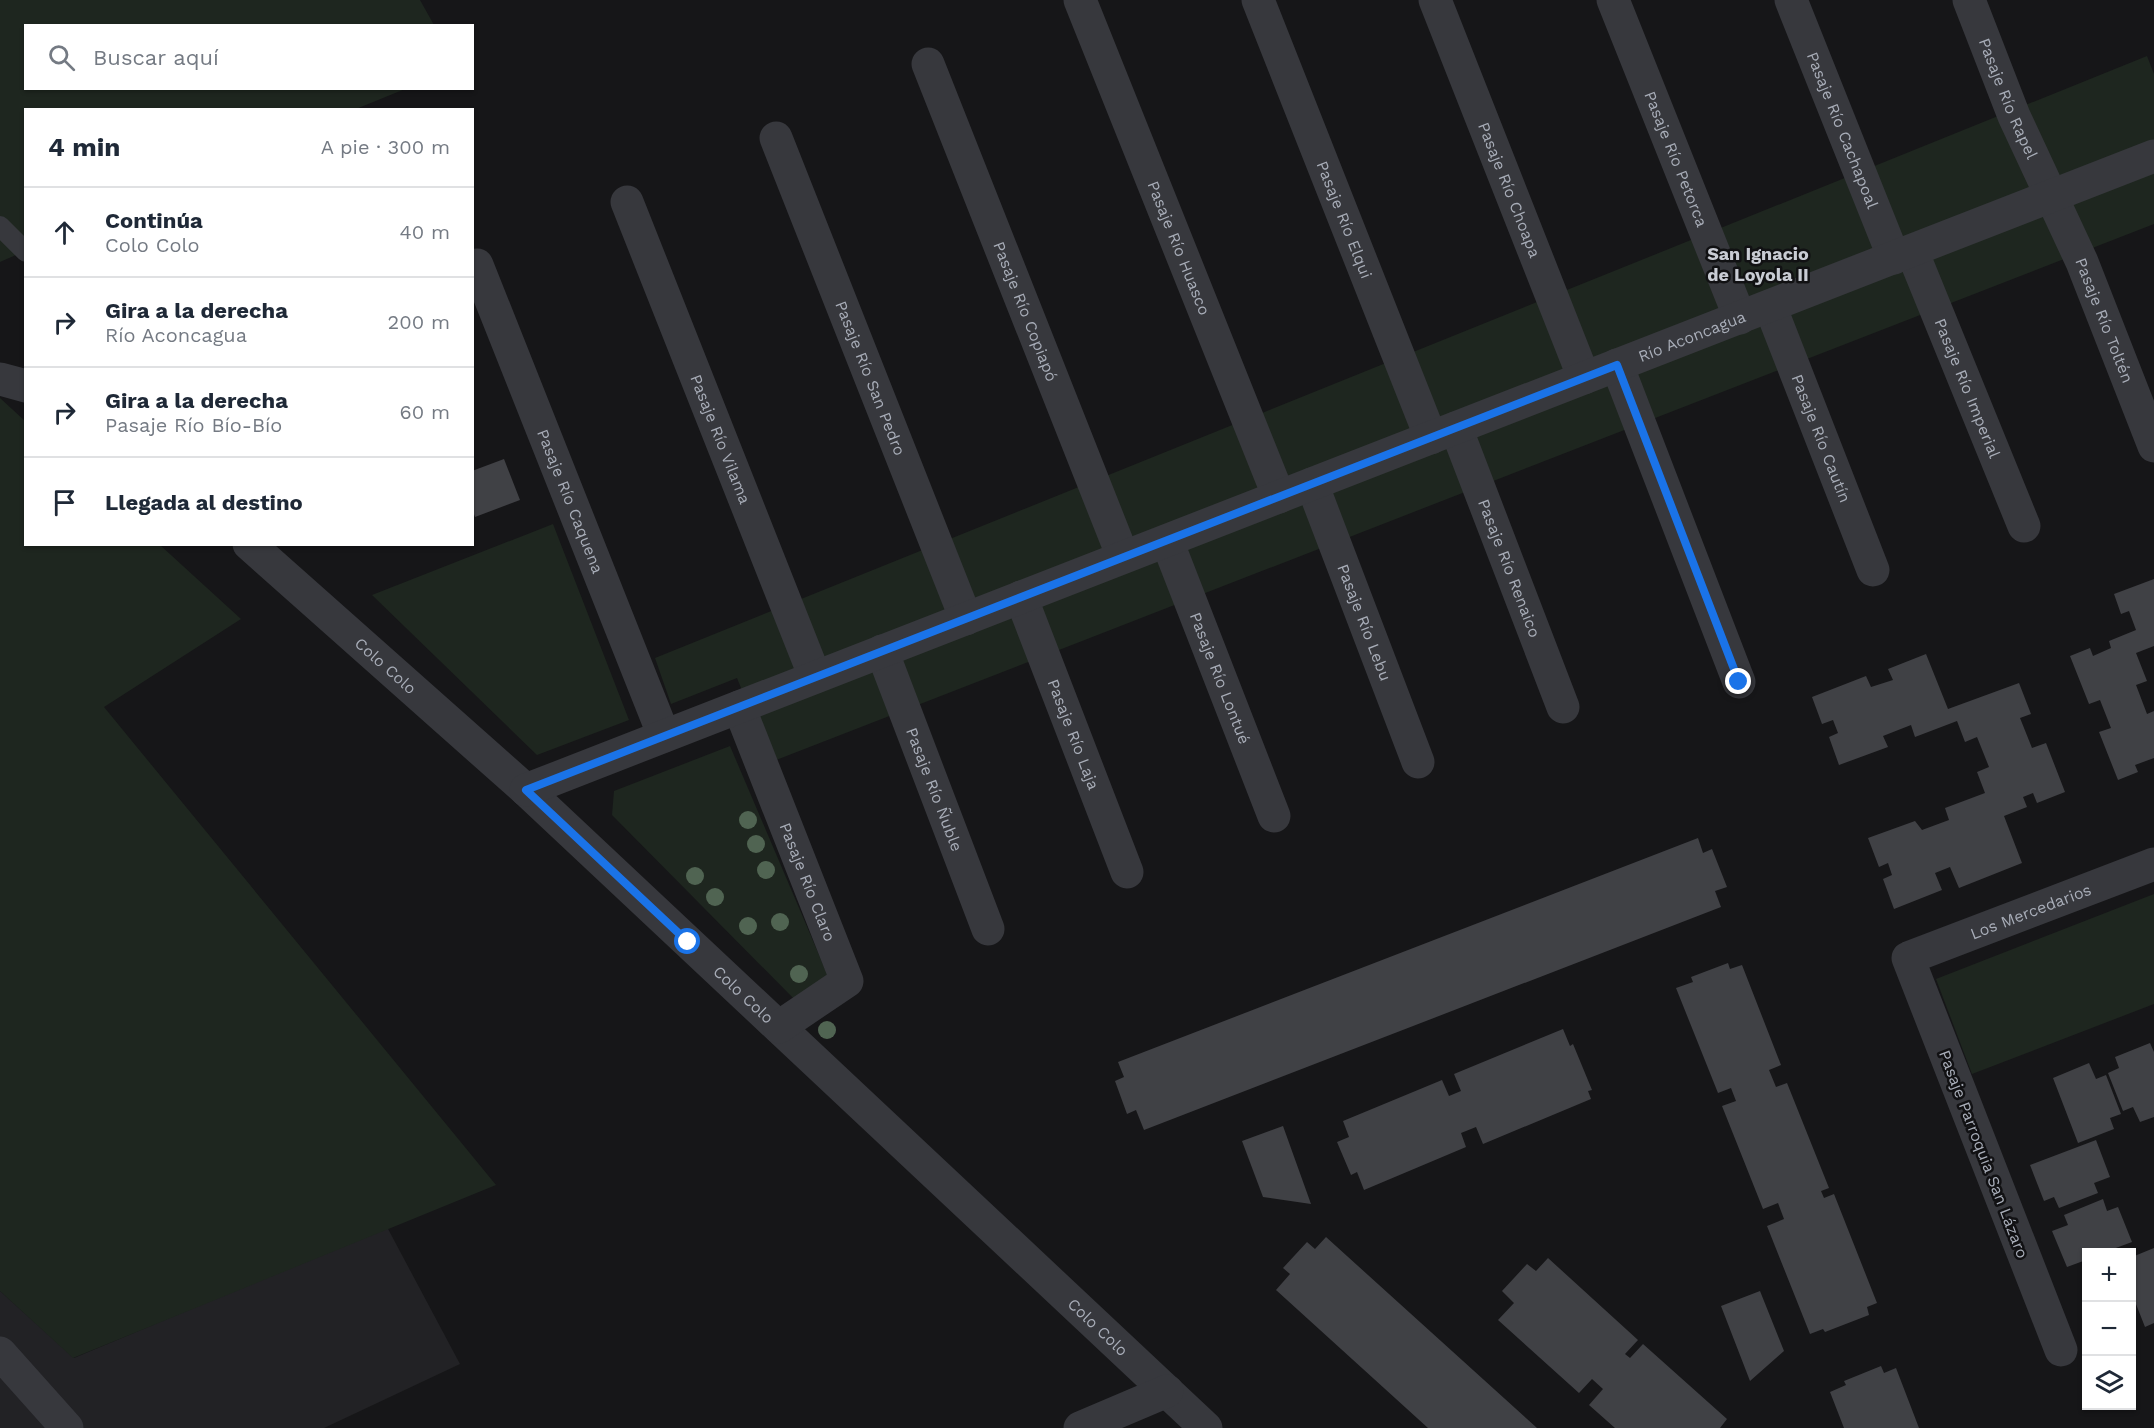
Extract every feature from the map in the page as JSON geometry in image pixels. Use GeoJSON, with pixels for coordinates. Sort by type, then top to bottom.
{"type":"FeatureCollection","features":[{"type":"Feature","properties":{"kind":"street","name":"Pasaje Río Huasco"},"geometry":{"type":"LineString","coordinates":[[1080,0],[1279,496]]}},
{"type":"Feature","properties":{"kind":"street","name":"Pasaje Río Elqui"},"geometry":{"type":"LineString","coordinates":[[1258,0],[1444,433]]}},
{"type":"Feature","properties":{"kind":"street","name":"Pasaje Río Choapa"},"geometry":{"type":"LineString","coordinates":[[1435,0],[1584,378]]}},
{"type":"Feature","properties":{"kind":"street","name":"Pasaje Río Petorca"},"geometry":{"type":"LineString","coordinates":[[1613,0],[1740,318]]}},
{"type":"Feature","properties":{"kind":"street","name":"Pasaje Río Cachapoal"},"geometry":{"type":"LineString","coordinates":[[1791,0],[1903,254]]}},
{"type":"Feature","properties":{"kind":"street","name":"Pasaje Río Rapel"},"geometry":{"type":"LineString","coordinates":[[1969,0],[2014,116],[2051,196]]}},
{"type":"Feature","properties":{"kind":"street","name":"Pasaje Río Copiapó"},"geometry":{"type":"LineString","coordinates":[[928,64],[1124,557]]}},
{"type":"Feature","properties":{"kind":"street","name":"Pasaje Río San Pedro"},"geometry":{"type":"LineString","coordinates":[[776,138],[966,619]]}},
{"type":"Feature","properties":{"kind":"street","name":"Río Aconcagua"},"geometry":{"type":"LineString","coordinates":[[526,790],[2154,156]]}},
{"type":"Feature","properties":{"kind":"street","name":"Pasaje Río Toltén"},"geometry":{"type":"LineString","coordinates":[[2051,196],[2082,262],[2154,446]]}},
{"type":"Feature","properties":{"kind":"street","name":"Pasaje Río Vilama"},"geometry":{"type":"LineString","coordinates":[[627,202],[815,677]]}},
{"type":"Feature","properties":{"kind":"street","name":"Pasaje Río Imperial"},"geometry":{"type":"LineString","coordinates":[[1903,254],[2024,526]]}},
{"type":"Feature","properties":{"kind":"street","name":"Pasaje Río Caquena"},"geometry":{"type":"LineString","coordinates":[[477,265],[664,736]]}},
{"type":"Feature","properties":{"kind":"street","name":"Pasaje Río Cautín"},"geometry":{"type":"LineString","coordinates":[[1770,306],[1873,570]]}},
{"type":"Feature","properties":{"kind":"street"},"geometry":{"type":"LineString","coordinates":[[1617,365],[1739,682]]}},
{"type":"Feature","properties":{"kind":"street"},"geometry":{"type":"LineString","coordinates":[[0,379],[24,385]]}},
{"type":"Feature","properties":{"kind":"street","name":"Pasaje Río Renaico"},"geometry":{"type":"LineString","coordinates":[[1444,433],[1563,707]]}},
{"type":"Feature","properties":{"kind":"street","name":"Pasaje Río Lebu"},"geometry":{"type":"LineString","coordinates":[[1312,484],[1418,762]]}},
{"type":"Feature","properties":{"kind":"street","name":"Pasaje Río Lontué"},"geometry":{"type":"LineString","coordinates":[[1167,541],[1274,816]]}},
{"type":"Feature","properties":{"kind":"street","name":"Colo Colo"},"geometry":{"type":"LineString","coordinates":[[251,546],[526,790],[1206,1428]]}},
{"type":"Feature","properties":{"kind":"street","name":"Pasaje Río Laja"},"geometry":{"type":"LineString","coordinates":[[1021,597],[1127,872]]}},
{"type":"Feature","properties":{"kind":"street","name":"Pasaje Río Ñuble"},"geometry":{"type":"LineString","coordinates":[[882,651],[988,930]]}},
{"type":"Feature","properties":{"kind":"street","name":"Pasaje Río Claro"},"geometry":{"type":"LineString","coordinates":[[739,707],[847,981],[779,1027]]}},
{"type":"Feature","properties":{"kind":"street","name":"Los Mercedarios"},"geometry":{"type":"LineString","coordinates":[[1908,958],[2154,864]]}},
{"type":"Feature","properties":{"kind":"street","name":"Pasaje Parroquia San Lázaro"},"geometry":{"type":"LineString","coordinates":[[1908,958],[2061,1350]]}},
{"type":"Feature","properties":{"kind":"street"},"geometry":{"type":"LineString","coordinates":[[0,1353],[67,1428]]}},
{"type":"Feature","properties":{"kind":"street"},"geometry":{"type":"LineString","coordinates":[[1080,1428],[1167,1391]]}},
{"type":"Feature","properties":{"kind":"lane"},"geometry":{"type":"LineString","coordinates":[[0,226],[24,250]]}},
{"type":"Feature","properties":{"kind":"shaded area"},"geometry":{"type":"Polygon","coordinates":[[[0,0],[420,0],[433,24],[24,24],[24,90],[403,90],[358,108],[24,108],[24,251],[0,262],[0,0]]]}},
{"type":"Feature","properties":{"kind":"shaded area"},"geometry":{"type":"Polygon","coordinates":[[[2147,56],[2154,74],[2154,224],[771,762],[737,678],[671,704],[655,658],[2147,56]]]}},
{"type":"Feature","properties":{"kind":"shaded area"},"geometry":{"type":"Polygon","coordinates":[[[0,398],[24,420],[24,546],[161,546],[241,619],[104,707],[496,1185],[73,1358],[0,1291],[0,398]]]}},
{"type":"Feature","properties":{"kind":"shaded area"},"geometry":{"type":"Polygon","coordinates":[[[553,524],[629,720],[537,755],[372,595],[553,524]]]}},
{"type":"Feature","properties":{"kind":"shaded area"},"geometry":{"type":"Polygon","coordinates":[[[730,746],[831,983],[798,1003],[612,815],[614,791],[730,746]]]}},
{"type":"Feature","properties":{"kind":"shaded area"},"geometry":{"type":"Polygon","coordinates":[[[2154,894],[2154,1004],[1972,1074],[1936,979],[2154,894]]]}},
{"type":"Feature","properties":{"kind":"shaded area"},"geometry":{"type":"Polygon","coordinates":[[[387,1227],[460,1364],[324,1428],[0,1428],[0,1291],[74,1358],[387,1227]]]}},
{"type":"Feature","properties":{"kind":"building"},"geometry":{"type":"Polygon","coordinates":[[[504,459],[520,500],[475,517],[474,470],[504,459]]]}},
{"type":"Feature","properties":{"kind":"building"},"geometry":{"type":"Polygon","coordinates":[[[2154,579],[2154,646],[2136,653],[2147,681],[2136,685],[2147,714],[2154,711],[2154,758],[2135,765],[2138,772],[2118,780],[2099,732],[2111,728],[2100,700],[2089,704],[2070,656],[2090,648],[2093,656],[2111,648],[2109,641],[2136,630],[2129,611],[2121,614],[2114,594],[2154,579]]]}},
{"type":"Feature","properties":{"kind":"building"},"geometry":{"type":"Polygon","coordinates":[[[1926,654],[1948,709],[2019,683],[2031,714],[2020,718],[2032,748],[2046,743],[2065,792],[2037,803],[2033,793],[2023,797],[2027,807],[2004,816],[2022,863],[1959,888],[1950,867],[1935,873],[1942,890],[1894,909],[1883,879],[1892,875],[1888,863],[1879,867],[1868,838],[1915,821],[1922,830],[1949,820],[1945,808],[1985,793],[1977,772],[1989,767],[1977,737],[1965,742],[1957,721],[1915,737],[1911,725],[1883,736],[1888,747],[1839,765],[1829,737],[1838,733],[1833,720],[1822,724],[1812,697],[1866,676],[1871,687],[1893,680],[1888,669],[1926,654]]]}},
{"type":"Feature","properties":{"kind":"building"},"geometry":{"type":"Polygon","coordinates":[[[1698,838],[1703,853],[1712,849],[1727,887],[1715,891],[1721,907],[1144,1130],[1136,1110],[1127,1114],[1115,1081],[1124,1077],[1118,1062],[1698,838]]]}},
{"type":"Feature","properties":{"kind":"building"},"geometry":{"type":"Polygon","coordinates":[[[1728,963],[1730,969],[1742,965],[1781,1065],[1769,1070],[1776,1087],[1787,1083],[1829,1188],[1821,1191],[1824,1198],[1834,1194],[1877,1303],[1867,1307],[1869,1315],[1825,1332],[1823,1329],[1810,1334],[1767,1226],[1784,1219],[1778,1203],[1763,1209],[1722,1106],[1736,1101],[1731,1088],[1718,1093],[1676,988],[1693,982],[1691,977],[1728,963]]]}},
{"type":"Feature","properties":{"kind":"building"},"geometry":{"type":"Polygon","coordinates":[[[1563,1029],[1570,1046],[1573,1044],[1592,1090],[1588,1091],[1591,1099],[1483,1144],[1476,1127],[1461,1133],[1466,1147],[1364,1190],[1357,1172],[1351,1175],[1337,1142],[1349,1137],[1343,1121],[1442,1080],[1449,1096],[1461,1091],[1454,1074],[1563,1029]]]}},
{"type":"Feature","properties":{"kind":"building"},"geometry":{"type":"Polygon","coordinates":[[[2150,1043],[2154,1052],[2154,1117],[2140,1122],[2133,1107],[2123,1111],[2108,1073],[2119,1068],[2115,1057],[2150,1043]]]}},
{"type":"Feature","properties":{"kind":"building"},"geometry":{"type":"Polygon","coordinates":[[[2089,1063],[2096,1079],[2106,1075],[2121,1114],[2110,1118],[2114,1129],[2078,1143],[2053,1078],[2089,1063]]]}},
{"type":"Feature","properties":{"kind":"building"},"geometry":{"type":"Polygon","coordinates":[[[1283,1126],[1311,1204],[1263,1197],[1242,1141],[1283,1126]]]}},
{"type":"Feature","properties":{"kind":"building"},"geometry":{"type":"Polygon","coordinates":[[[2096,1140],[2110,1177],[2094,1183],[2098,1193],[2059,1208],[2054,1197],[2044,1201],[2030,1165],[2096,1140]]]}},
{"type":"Feature","properties":{"kind":"building"},"geometry":{"type":"Polygon","coordinates":[[[2103,1199],[2107,1211],[2118,1207],[2132,1242],[2116,1248],[2082,1248],[2082,1261],[2067,1267],[2052,1231],[2068,1225],[2064,1215],[2103,1199]]]}},
{"type":"Feature","properties":{"kind":"building"},"geometry":{"type":"Polygon","coordinates":[[[1326,1237],[1537,1428],[1428,1428],[1276,1290],[1290,1274],[1283,1268],[1307,1242],[1315,1249],[1326,1237]]]}},
{"type":"Feature","properties":{"kind":"building"},"geometry":{"type":"Polygon","coordinates":[[[2154,1248],[2154,1323],[2145,1327],[2136,1304],[2136,1255],[2154,1248]]]}},
{"type":"Feature","properties":{"kind":"building"},"geometry":{"type":"Polygon","coordinates":[[[1548,1258],[1638,1340],[1625,1354],[1630,1358],[1643,1344],[1727,1419],[1720,1428],[1615,1428],[1589,1405],[1603,1389],[1592,1379],[1579,1393],[1498,1320],[1514,1303],[1502,1291],[1527,1264],[1536,1271],[1548,1258]]]}},
{"type":"Feature","properties":{"kind":"building"},"geometry":{"type":"Polygon","coordinates":[[[1760,1291],[1784,1351],[1750,1381],[1721,1306],[1760,1291]]]}},
{"type":"Feature","properties":{"kind":"building"},"geometry":{"type":"Polygon","coordinates":[[[1881,1366],[1884,1373],[1896,1368],[1919,1428],[1844,1428],[1830,1392],[1846,1385],[1844,1381],[1881,1366]]]}},
{"type":"Feature","properties":{"kind":"district","name":"San Ignacio de Loyola II"},"geometry":{"type":"Point","coordinates":[1758,264]}},
{"type":"Feature","properties":{"kind":"route"},"geometry":{"type":"LineString","coordinates":[[688,942],[526,790],[1617,365],[1739,682]]}}]}
